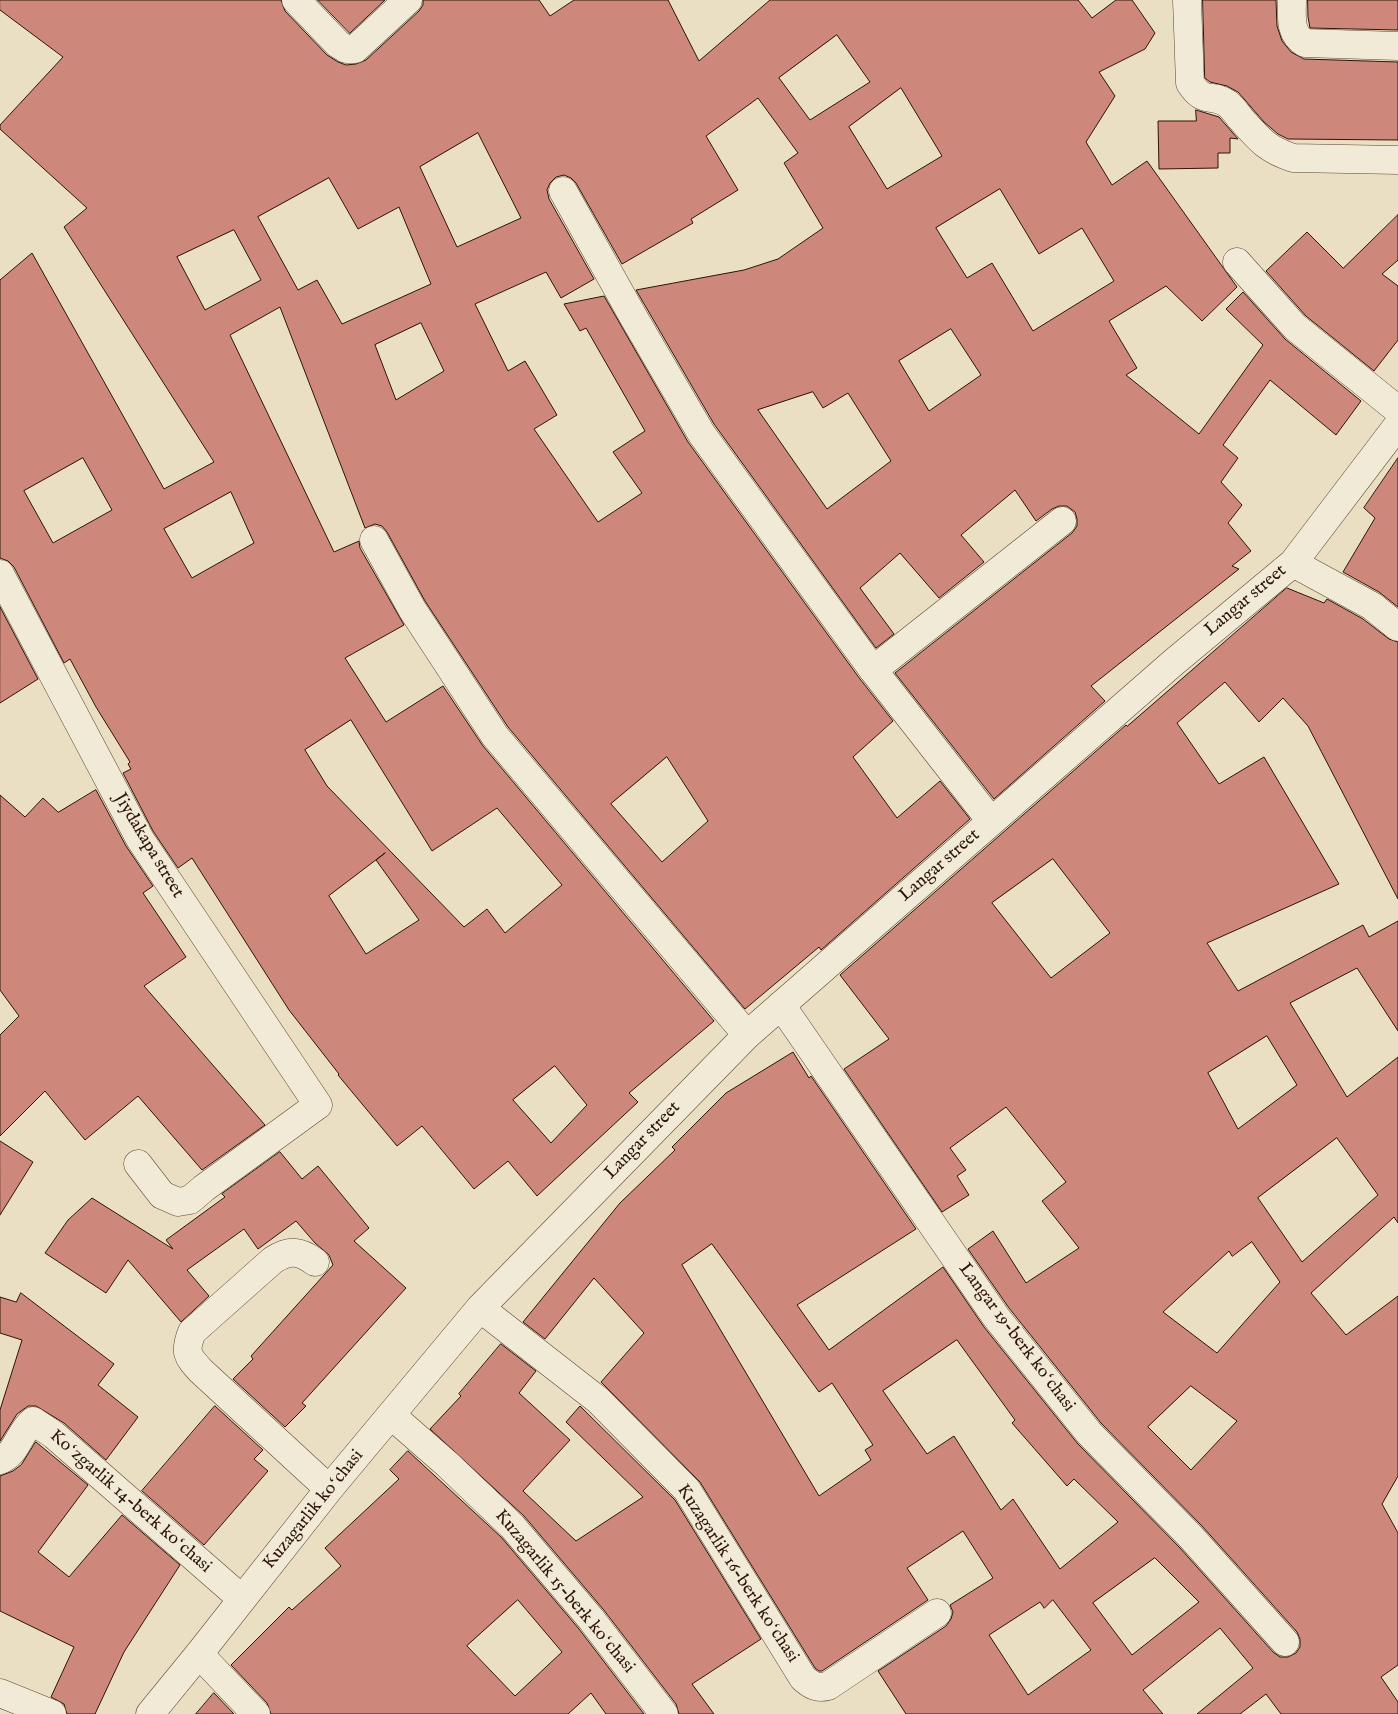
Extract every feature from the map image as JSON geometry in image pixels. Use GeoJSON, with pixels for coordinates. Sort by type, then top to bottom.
{"type":"FeatureCollection","features":[{"type":"Feature","properties":{"kind":"street"},"geometry":{"type":"LineString","coordinates":[[296,0],[346,49],[355,48],[408,0]]}},
{"type":"Feature","properties":{"kind":"street"},"geometry":{"type":"LineString","coordinates":[[1187,0],[1190,83],[1196,93],[1207,99],[1220,99],[1229,105],[1263,144],[1278,153],[1293,158],[1398,160]]}},
{"type":"Feature","properties":{"kind":"street"},"geometry":{"type":"LineString","coordinates":[[1292,0],[1294,33],[1298,39],[1305,43],[1398,46]]}},
{"type":"Feature","properties":{"kind":"street"},"geometry":{"type":"LineString","coordinates":[[563,192],[701,433],[873,670],[991,821]]}},
{"type":"Feature","properties":{"kind":"street"},"geometry":{"type":"LineString","coordinates":[[1237,262],[1295,327],[1398,410]]}},
{"type":"Feature","properties":{"kind":"street","name":"Langar street"},"geometry":{"type":"LineString","coordinates":[[480,1308],[747,1035],[1174,662],[1293,563],[1398,425]]}},
{"type":"Feature","properties":{"kind":"street"},"geometry":{"type":"LineString","coordinates":[[873,670],[1062,520]]}},
{"type":"Feature","properties":{"kind":"street"},"geometry":{"type":"LineString","coordinates":[[374,540],[412,609],[495,736],[747,1035]]}},
{"type":"Feature","properties":{"kind":"street"},"geometry":{"type":"LineString","coordinates":[[1293,563],[1372,606],[1398,627]]}},
{"type":"Feature","properties":{"kind":"street","name":"Jiydakapa street"},"geometry":{"type":"LineString","coordinates":[[0,574],[140,839],[318,1105],[190,1200],[178,1202],[162,1196],[138,1164]]}},
{"type":"Feature","properties":{"kind":"street","name":"Langar 19-berk koʻchasi"},"geometry":{"type":"LineString","coordinates":[[781,1005],[996,1317],[1088,1433],[1192,1537],[1285,1642]]}},
{"type":"Feature","properties":{"kind":"street"},"geometry":{"type":"LineString","coordinates":[[315,1262],[296,1252],[284,1254],[273,1260],[192,1332],[188,1343],[189,1358],[201,1371],[329,1490]]}},
{"type":"Feature","properties":{"kind":"street","name":"Kuzagarlik koʻchasi"},"geometry":{"type":"LineString","coordinates":[[150,1714],[200,1654],[242,1598],[329,1490],[480,1308]]}},
{"type":"Feature","properties":{"kind":"street","name":"Kuzagarlik 16-berk koʻchasi"},"geometry":{"type":"LineString","coordinates":[[480,1308],[598,1400],[687,1490],[803,1678],[811,1685],[822,1688],[828,1686],[937,1613]]}},
{"type":"Feature","properties":{"kind":"street","name":"Kuzagarlik 15-berk koʻchasi"},"geometry":{"type":"LineString","coordinates":[[391,1415],[447,1464],[512,1526],[591,1619],[664,1714]]}},
{"type":"Feature","properties":{"kind":"street","name":"Koʻzgarlik 14-berk koʻchasi"},"geometry":{"type":"LineString","coordinates":[[0,1460],[7,1457],[16,1446],[26,1426],[33,1421],[54,1435],[242,1598]]}},
{"type":"Feature","properties":{"kind":"street"},"geometry":{"type":"LineString","coordinates":[[200,1654],[256,1714]]}},
{"type":"Feature","properties":{"kind":"street"},"geometry":{"type":"LineString","coordinates":[[0,1693],[52,1714]]}},
{"type":"Feature","properties":{"kind":"building"},"geometry":{"type":"Polygon","coordinates":[[[0,0],[281,0],[285,11],[327,55],[346,65],[366,60],[419,11],[423,5],[423,0],[539,0],[550,16],[574,0],[668,0],[699,61],[770,0],[1078,0],[1092,18],[1116,0],[1132,0],[1155,33],[1145,49],[1099,72],[1115,96],[1086,142],[1112,185],[1147,161],[1237,287],[1202,321],[1166,286],[1109,321],[1137,368],[1126,375],[1199,434],[1263,345],[1226,309],[1243,292],[1285,339],[1361,401],[1336,435],[1270,380],[1223,445],[1238,458],[1221,482],[1242,505],[1228,523],[1251,551],[1232,566],[1239,569],[1091,686],[1105,701],[994,799],[895,673],[1072,533],[1077,526],[1075,512],[1067,506],[1059,506],[1036,521],[1015,490],[961,535],[984,562],[939,598],[900,553],[860,588],[894,634],[876,648],[714,424],[636,290],[744,270],[778,259],[823,228],[784,163],[798,153],[758,98],[706,136],[738,190],[691,219],[693,223],[622,264],[576,183],[564,175],[556,177],[550,183],[547,190],[549,199],[594,279],[561,298],[546,272],[475,304],[508,371],[525,361],[557,415],[534,429],[598,522],[642,493],[613,452],[645,431],[586,328],[580,331],[564,304],[604,296],[688,442],[860,679],[893,721],[853,757],[897,818],[940,781],[970,819],[821,950],[819,947],[745,1009],[508,727],[425,601],[387,532],[382,526],[375,524],[365,528],[280,307],[230,335],[334,552],[359,541],[360,548],[404,625],[345,658],[386,722],[443,686],[483,746],[714,1021],[629,1093],[638,1102],[537,1196],[508,1161],[474,1189],[422,1126],[397,1146],[338,1075],[289,1010],[192,858],[178,868],[153,831],[123,773],[131,769],[128,764],[130,762],[96,707],[70,659],[64,663],[14,567],[8,561],[0,558],[0,280],[32,253],[164,489],[214,462],[64,227],[87,208],[0,129],[0,125],[63,57],[0,10],[0,0]],[[837,35],[779,78],[810,120],[870,82],[837,35]],[[901,88],[849,127],[887,189],[942,156],[901,88]],[[478,133],[420,167],[457,247],[521,218],[478,133]],[[329,178],[258,217],[298,290],[317,280],[342,324],[431,284],[399,207],[358,229],[329,178]],[[1000,189],[936,228],[967,278],[992,263],[1033,331],[1114,281],[1082,228],[1039,254],[1000,189]],[[234,230],[177,257],[205,310],[261,280],[234,230]],[[421,323],[375,345],[396,400],[444,371],[421,323]],[[951,329],[899,361],[929,411],[981,375],[951,329]],[[813,392],[758,410],[827,509],[891,461],[848,393],[823,408],[813,392]],[[83,458],[24,491],[53,543],[112,510],[83,458]],[[231,492],[164,529],[192,578],[254,543],[231,492]],[[351,720],[305,750],[327,786],[464,927],[487,909],[505,933],[562,885],[497,808],[432,851],[351,720]],[[667,757],[611,804],[662,862],[708,821],[667,757]],[[385,853],[329,896],[366,954],[419,920],[376,860],[385,853]],[[555,1066],[513,1100],[551,1143],[587,1105],[555,1066]]]}},
{"type":"Feature","properties":{"kind":"building"},"geometry":{"type":"Polygon","coordinates":[[[318,0],[385,0],[350,33],[318,0]]]}},
{"type":"Feature","properties":{"kind":"building"},"geometry":{"type":"Polygon","coordinates":[[[1203,0],[1276,0],[1277,26],[1282,41],[1291,52],[1304,59],[1398,62],[1398,140],[1288,139],[1278,134],[1264,122],[1238,92],[1227,86],[1210,82],[1205,78],[1203,0]]]}},
{"type":"Feature","properties":{"kind":"building"},"geometry":{"type":"Polygon","coordinates":[[[1308,0],[1398,0],[1398,30],[1310,28],[1308,0]]]}},
{"type":"Feature","properties":{"kind":"building"},"geometry":{"type":"Polygon","coordinates":[[[1196,110],[1219,117],[1238,139],[1230,138],[1230,153],[1218,153],[1218,168],[1159,169],[1158,121],[1196,121],[1196,110]]]}},
{"type":"Feature","properties":{"kind":"building"},"geometry":{"type":"Polygon","coordinates":[[[1398,215],[1398,260],[1382,274],[1398,286],[1398,340],[1374,371],[1306,316],[1266,271],[1307,232],[1343,268],[1398,215]]]}},
{"type":"Feature","properties":{"kind":"building"},"geometry":{"type":"Polygon","coordinates":[[[1398,458],[1398,607],[1379,592],[1343,572],[1375,518],[1364,508],[1398,458]]]}},
{"type":"Feature","properties":{"kind":"building"},"geometry":{"type":"Polygon","coordinates":[[[1287,588],[1324,603],[1327,599],[1363,619],[1389,639],[1398,642],[1398,899],[1308,726],[1283,698],[1259,722],[1225,682],[1177,723],[1219,784],[1264,757],[1339,884],[1207,943],[1238,991],[1363,925],[1369,937],[1398,921],[1398,1031],[1357,968],[1290,1003],[1347,1097],[1398,1057],[1398,1223],[1394,1217],[1311,1293],[1346,1335],[1398,1296],[1398,1476],[1382,1504],[1398,1533],[1398,1665],[1381,1677],[1398,1702],[1398,1714],[1281,1714],[1266,1694],[1240,1714],[1197,1714],[1253,1668],[1220,1628],[1143,1690],[1163,1714],[906,1714],[878,1671],[946,1626],[953,1612],[950,1605],[993,1578],[963,1531],[907,1568],[928,1600],[822,1671],[819,1671],[815,1668],[700,1482],[601,1382],[644,1333],[594,1278],[545,1339],[523,1322],[620,1203],[675,1150],[672,1147],[726,1093],[793,1052],[809,1078],[811,1076],[916,1229],[797,1305],[829,1350],[943,1267],[984,1327],[1078,1444],[1180,1548],[1273,1652],[1280,1657],[1288,1657],[1296,1653],[1300,1647],[1300,1639],[1297,1632],[1202,1526],[1101,1423],[1009,1308],[968,1249],[993,1231],[1026,1283],[1079,1248],[1042,1201],[1066,1182],[1006,1107],[950,1148],[966,1170],[957,1176],[969,1195],[942,1212],[844,1069],[889,1039],[840,975],[1287,588]],[[1053,859],[992,903],[1051,978],[1110,933],[1053,859]],[[1267,1036],[1208,1073],[1238,1129],[1297,1085],[1267,1036]],[[1337,1138],[1258,1198],[1302,1262],[1378,1195],[1337,1138]],[[1252,1242],[1232,1256],[1229,1251],[1163,1312],[1217,1353],[1280,1282],[1252,1242]],[[712,1244],[682,1265],[819,1496],[871,1460],[865,1450],[873,1445],[832,1383],[819,1392],[712,1244]],[[957,1340],[883,1391],[927,1454],[954,1436],[1001,1510],[1013,1499],[1060,1569],[1118,1522],[1074,1479],[1067,1486],[1012,1423],[1015,1420],[957,1340]],[[1191,1386],[1148,1427],[1191,1470],[1237,1421],[1191,1386]],[[1155,1558],[1093,1603],[1132,1655],[1199,1602],[1155,1558]],[[1053,1600],[1044,1608],[1040,1602],[989,1635],[1028,1695],[1091,1650],[1053,1600]]]}},
{"type":"Feature","properties":{"kind":"building"},"geometry":{"type":"Polygon","coordinates":[[[0,607],[38,679],[0,703],[0,607]]]}},
{"type":"Feature","properties":{"kind":"building"},"geometry":{"type":"Polygon","coordinates":[[[96,790],[126,846],[153,886],[143,893],[186,957],[144,986],[265,1125],[202,1170],[138,1096],[85,1140],[45,1091],[0,1136],[0,1035],[19,1016],[0,990],[0,795],[25,817],[43,798],[58,812],[96,790]]]}},
{"type":"Feature","properties":{"kind":"building"},"geometry":{"type":"Polygon","coordinates":[[[0,1141],[33,1162],[0,1215],[0,1141]]]}},
{"type":"Feature","properties":{"kind":"building"},"geometry":{"type":"Polygon","coordinates":[[[280,1152],[302,1179],[318,1166],[369,1228],[354,1241],[406,1288],[302,1403],[306,1406],[285,1427],[233,1379],[253,1359],[251,1356],[333,1265],[329,1255],[315,1243],[296,1221],[258,1249],[244,1229],[187,1270],[209,1296],[181,1322],[128,1260],[106,1293],[45,1253],[68,1220],[92,1198],[173,1249],[166,1240],[225,1197],[222,1194],[280,1152]]]}},
{"type":"Feature","properties":{"kind":"building"},"geometry":{"type":"Polygon","coordinates":[[[21,1293],[114,1364],[98,1385],[138,1417],[106,1460],[64,1423],[36,1406],[28,1406],[17,1414],[0,1441],[0,1410],[22,1340],[0,1333],[0,1297],[16,1302],[21,1293]]]}},
{"type":"Feature","properties":{"kind":"building"},"geometry":{"type":"Polygon","coordinates":[[[501,1344],[536,1371],[519,1393],[570,1440],[523,1491],[576,1541],[643,1497],[566,1422],[580,1406],[675,1500],[761,1639],[692,1684],[714,1714],[679,1714],[676,1704],[603,1609],[524,1516],[430,1429],[461,1396],[459,1394],[501,1344]]]}},
{"type":"Feature","properties":{"kind":"building"},"geometry":{"type":"Polygon","coordinates":[[[215,1406],[263,1450],[254,1459],[268,1471],[204,1545],[142,1491],[215,1406]]]}},
{"type":"Feature","properties":{"kind":"building"},"geometry":{"type":"Polygon","coordinates":[[[36,1442],[88,1485],[38,1552],[69,1577],[122,1515],[180,1565],[124,1652],[95,1714],[67,1714],[64,1704],[51,1697],[74,1647],[0,1611],[0,1476],[13,1471],[21,1465],[36,1442]]]}},
{"type":"Feature","properties":{"kind":"building"},"geometry":{"type":"Polygon","coordinates":[[[408,1451],[501,1537],[579,1629],[644,1714],[606,1714],[591,1693],[568,1714],[271,1714],[267,1703],[231,1665],[289,1607],[292,1610],[341,1566],[325,1548],[399,1479],[390,1470],[408,1451]],[[518,1600],[467,1646],[515,1696],[562,1652],[518,1600]]]}},
{"type":"Feature","properties":{"kind":"building"},"geometry":{"type":"Polygon","coordinates":[[[214,1693],[234,1714],[196,1714],[214,1693]]]}}]}
